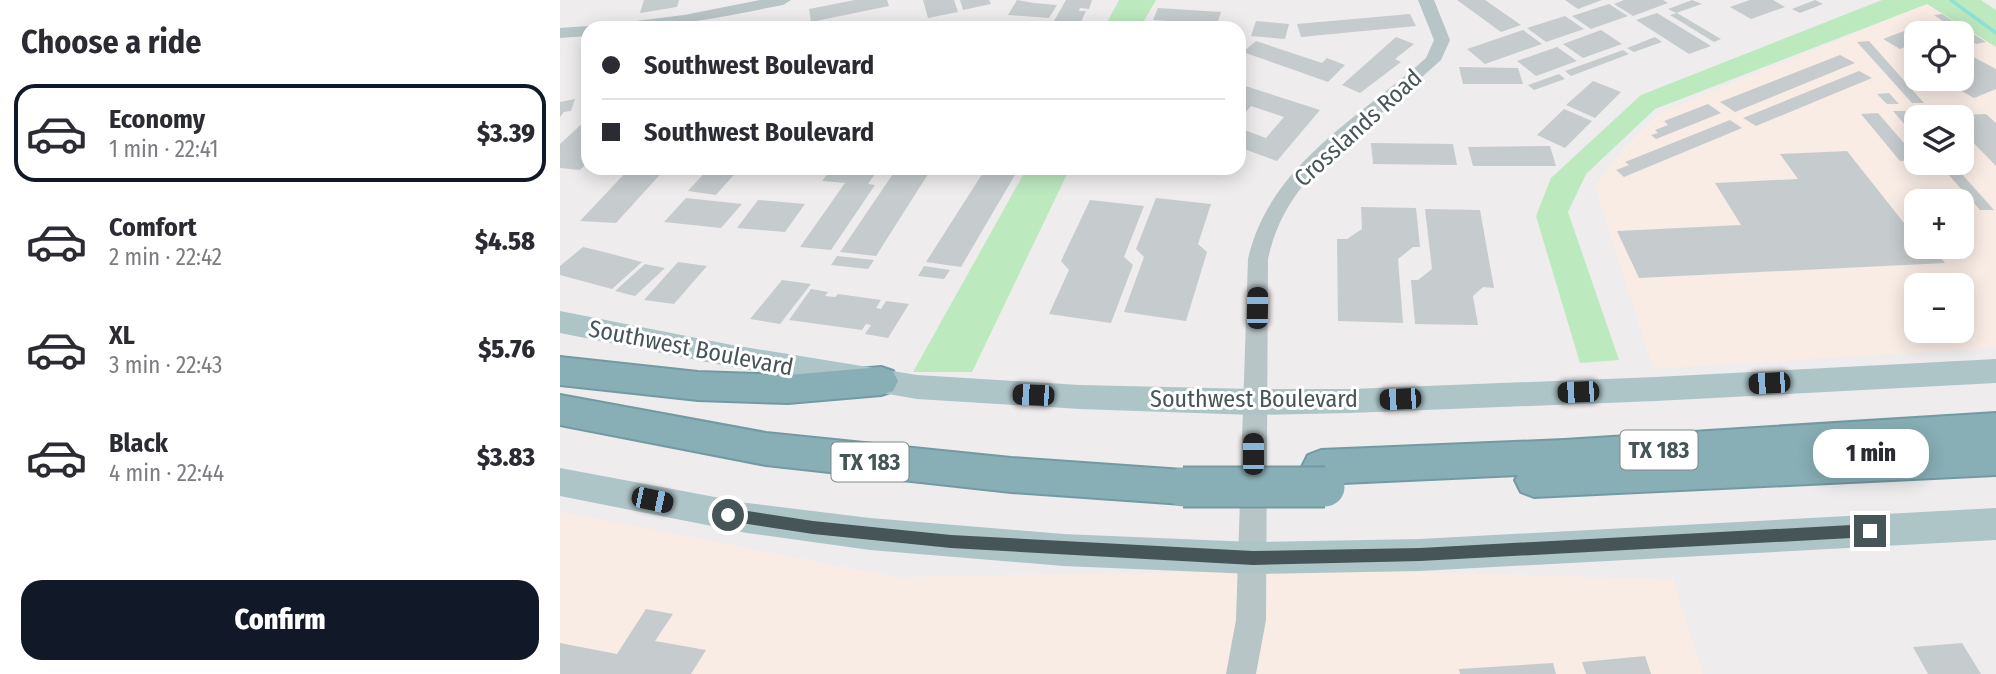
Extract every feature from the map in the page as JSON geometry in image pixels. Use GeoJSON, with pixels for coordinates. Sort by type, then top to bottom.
{"type":"FeatureCollection","features":[{"type":"Feature","properties":{"kind":"highway"},"geometry":{"type":"LineString","coordinates":[[560,371],[698,386],[788,390],[881,381]]}},
{"type":"Feature","properties":{"kind":"highway","name":"TX 183"},"geometry":{"type":"LineString","coordinates":[[560,392],[721,422],[878,443],[1183,476]]}},
{"type":"Feature","properties":{"kind":"highway","name":"TX 183"},"geometry":{"type":"LineString","coordinates":[[560,410],[635,426],[791,452],[997,474],[1323,477],[1985,463]]}},
{"type":"Feature","properties":{"kind":"highway","name":"TX 183"},"geometry":{"type":"LineString","coordinates":[[1323,477],[1564,456],[1996,429]]}},
{"type":"Feature","properties":{"kind":"main road","name":"Southwest Boulevard"},"geometry":{"type":"LineString","coordinates":[[560,322],[732,356],[881,381],[988,393],[1253,402],[1656,389],[1996,371]]}},
{"type":"Feature","properties":{"kind":"main road"},"geometry":{"type":"LineString","coordinates":[[560,482],[736,516],[859,533],[1063,550],[1253,558],[1420,555],[1996,524]]}},
{"type":"Feature","properties":{"kind":"street"},"geometry":{"type":"LineString","coordinates":[[676,21],[783,0]]}},
{"type":"Feature","properties":{"kind":"street","name":"Crosslands Road"},"geometry":{"type":"LineString","coordinates":[[1241,674],[1251,620],[1253,402],[1258,259],[1270,218],[1294,182],[1433,60],[1442,40],[1426,0]]}},
{"type":"Feature","properties":{"kind":"street"},"geometry":{"type":"LineString","coordinates":[[560,33],[581,32]]}},
{"type":"Feature","properties":{"kind":"shaded area"},"geometry":{"type":"Polygon","coordinates":[[[1927,4],[1954,21],[1904,21],[1904,91],[1974,91],[1974,33],[1996,47],[1996,348],[1653,369],[1595,186],[1623,149],[1659,113],[1927,4]]]}},
{"type":"Feature","properties":{"kind":"shaded area"},"geometry":{"type":"Polygon","coordinates":[[[560,511],[896,577],[1332,570],[1673,579],[1703,674],[560,674],[560,511]]]}},
{"type":"Feature","properties":{"kind":"green space"},"geometry":{"type":"Polygon","coordinates":[[[1119,0],[1156,0],[1144,21],[1108,21],[1119,0]]]}},
{"type":"Feature","properties":{"kind":"green space"},"geometry":{"type":"Polygon","coordinates":[[[1882,0],[1981,0],[1996,10],[1996,47],[1974,33],[1974,21],[1954,21],[1927,4],[1655,109],[1586,174],[1568,212],[1619,360],[1580,363],[1536,216],[1551,178],[1641,95],[1882,0]]]}},
{"type":"Feature","properties":{"kind":"green space"},"geometry":{"type":"Polygon","coordinates":[[[1023,175],[1067,175],[972,372],[913,372],[1023,175]]]}},
{"type":"Feature","properties":{"kind":"building"},"geometry":{"type":"Polygon","coordinates":[[[644,0],[679,0],[677,7],[640,13],[644,0]]]}},
{"type":"Feature","properties":{"kind":"building"},"geometry":{"type":"Polygon","coordinates":[[[855,0],[887,0],[889,6],[816,21],[811,21],[809,9],[855,0]]]}},
{"type":"Feature","properties":{"kind":"building"},"geometry":{"type":"Polygon","coordinates":[[[923,0],[954,0],[958,12],[928,18],[923,0]]]}},
{"type":"Feature","properties":{"kind":"building"},"geometry":{"type":"Polygon","coordinates":[[[960,0],[989,0],[991,4],[963,10],[960,0]]]}},
{"type":"Feature","properties":{"kind":"building"},"geometry":{"type":"Polygon","coordinates":[[[1017,0],[1057,5],[1049,18],[1008,15],[1017,0]]]}},
{"type":"Feature","properties":{"kind":"building"},"geometry":{"type":"Polygon","coordinates":[[[1066,0],[1092,0],[1089,9],[1080,8],[1079,11],[1086,11],[1081,21],[1054,21],[1066,0]]]}},
{"type":"Feature","properties":{"kind":"building"},"geometry":{"type":"Polygon","coordinates":[[[1457,0],[1485,0],[1521,25],[1501,32],[1457,0]]]}},
{"type":"Feature","properties":{"kind":"building"},"geometry":{"type":"Polygon","coordinates":[[[1565,0],[1602,0],[1578,9],[1565,0]]]}},
{"type":"Feature","properties":{"kind":"building"},"geometry":{"type":"Polygon","coordinates":[[[1624,0],[1663,0],[1668,3],[1633,16],[1614,4],[1624,0]]]}},
{"type":"Feature","properties":{"kind":"building"},"geometry":{"type":"Polygon","coordinates":[[[1692,0],[1702,4],[1676,13],[1668,9],[1692,0]]]}},
{"type":"Feature","properties":{"kind":"building"},"geometry":{"type":"Polygon","coordinates":[[[1750,0],[1773,0],[1785,7],[1751,19],[1730,7],[1750,0]]]}},
{"type":"Feature","properties":{"kind":"building"},"geometry":{"type":"Polygon","coordinates":[[[1815,0],[1823,4],[1800,13],[1792,9],[1815,0]]]}},
{"type":"Feature","properties":{"kind":"building"},"geometry":{"type":"Polygon","coordinates":[[[1609,4],[1628,16],[1591,29],[1572,16],[1609,4]]]}},
{"type":"Feature","properties":{"kind":"building"},"geometry":{"type":"Polygon","coordinates":[[[1158,8],[1221,12],[1218,21],[1153,20],[1158,8]]]}},
{"type":"Feature","properties":{"kind":"building"},"geometry":{"type":"Polygon","coordinates":[[[1657,13],[1711,46],[1689,54],[1636,20],[1657,13]]]}},
{"type":"Feature","properties":{"kind":"building"},"geometry":{"type":"Polygon","coordinates":[[[1677,13],[1721,39],[1714,42],[1670,15],[1677,13]]]}},
{"type":"Feature","properties":{"kind":"building"},"geometry":{"type":"Polygon","coordinates":[[[1410,14],[1416,26],[1301,37],[1297,24],[1410,14]]]}},
{"type":"Feature","properties":{"kind":"building"},"geometry":{"type":"Polygon","coordinates":[[[1942,14],[1953,21],[1943,21],[1934,15],[1942,14]]]}},
{"type":"Feature","properties":{"kind":"building"},"geometry":{"type":"Polygon","coordinates":[[[1565,16],[1584,29],[1546,42],[1527,28],[1565,16]]]}},
{"type":"Feature","properties":{"kind":"building"},"geometry":{"type":"Polygon","coordinates":[[[1256,21],[1289,24],[1285,39],[1251,36],[1256,21]]]}},
{"type":"Feature","properties":{"kind":"building"},"geometry":{"type":"Polygon","coordinates":[[[1523,30],[1542,44],[1485,64],[1467,49],[1523,30]]]}},
{"type":"Feature","properties":{"kind":"building"},"geometry":{"type":"Polygon","coordinates":[[[1601,30],[1622,44],[1583,58],[1563,44],[1601,30]]]}},
{"type":"Feature","properties":{"kind":"building"},"geometry":{"type":"Polygon","coordinates":[[[1904,31],[1904,48],[1900,49],[1883,39],[1904,31]]]}},
{"type":"Feature","properties":{"kind":"building"},"geometry":{"type":"Polygon","coordinates":[[[1974,34],[1986,42],[1976,44],[1974,34]]]}},
{"type":"Feature","properties":{"kind":"building"},"geometry":{"type":"Polygon","coordinates":[[[1396,37],[1414,44],[1395,59],[1401,62],[1360,93],[1342,85],[1396,37]]]}},
{"type":"Feature","properties":{"kind":"building"},"geometry":{"type":"Polygon","coordinates":[[[1655,37],[1662,42],[1634,52],[1627,48],[1655,37]]]}},
{"type":"Feature","properties":{"kind":"building"},"geometry":{"type":"Polygon","coordinates":[[[1256,41],[1322,63],[1327,58],[1345,65],[1328,82],[1246,53],[1246,49],[1256,41]]]}},
{"type":"Feature","properties":{"kind":"building"},"geometry":{"type":"Polygon","coordinates":[[[1869,41],[1904,80],[1904,91],[1913,91],[1924,103],[1912,103],[1857,42],[1869,41]]]}},
{"type":"Feature","properties":{"kind":"building"},"geometry":{"type":"Polygon","coordinates":[[[1557,47],[1577,61],[1536,76],[1517,61],[1557,47]]]}},
{"type":"Feature","properties":{"kind":"building"},"geometry":{"type":"Polygon","coordinates":[[[1623,50],[1629,54],[1571,76],[1565,71],[1623,50]]]}},
{"type":"Feature","properties":{"kind":"building"},"geometry":{"type":"Polygon","coordinates":[[[1840,55],[1855,63],[1735,112],[1720,102],[1840,55]]]}},
{"type":"Feature","properties":{"kind":"building"},"geometry":{"type":"Polygon","coordinates":[[[1974,57],[1996,69],[1996,89],[1974,98],[1961,91],[1974,91],[1974,57]]]}},
{"type":"Feature","properties":{"kind":"building"},"geometry":{"type":"Polygon","coordinates":[[[1459,67],[1518,68],[1523,84],[1463,84],[1459,67]]]}},
{"type":"Feature","properties":{"kind":"building"},"geometry":{"type":"Polygon","coordinates":[[[1859,71],[1872,78],[1756,126],[1743,118],[1859,71]]]}},
{"type":"Feature","properties":{"kind":"building"},"geometry":{"type":"Polygon","coordinates":[[[1559,74],[1565,79],[1534,90],[1528,85],[1559,74]]]}},
{"type":"Feature","properties":{"kind":"building"},"geometry":{"type":"Polygon","coordinates":[[[1593,81],[1621,92],[1595,118],[1566,105],[1593,81]]]}},
{"type":"Feature","properties":{"kind":"building"},"geometry":{"type":"Polygon","coordinates":[[[1246,86],[1320,110],[1277,161],[1246,150],[1246,131],[1266,138],[1284,117],[1251,106],[1246,112],[1246,86]]]}},
{"type":"Feature","properties":{"kind":"building"},"geometry":{"type":"Polygon","coordinates":[[[1889,93],[1899,104],[1887,104],[1877,94],[1889,93]]]}},
{"type":"Feature","properties":{"kind":"building"},"geometry":{"type":"Polygon","coordinates":[[[575,99],[571,111],[564,112],[560,117],[560,102],[575,99]]]}},
{"type":"Feature","properties":{"kind":"building"},"geometry":{"type":"Polygon","coordinates":[[[1708,104],[1721,113],[1656,139],[1651,135],[1658,133],[1655,130],[1668,125],[1664,121],[1708,104]]]}},
{"type":"Feature","properties":{"kind":"building"},"geometry":{"type":"Polygon","coordinates":[[[1564,109],[1592,121],[1565,148],[1537,135],[1564,109]]]}},
{"type":"Feature","properties":{"kind":"building"},"geometry":{"type":"Polygon","coordinates":[[[1893,111],[1904,111],[1904,124],[1893,111]]]}},
{"type":"Feature","properties":{"kind":"building"},"geometry":{"type":"Polygon","coordinates":[[[1878,113],[1904,143],[1904,161],[1900,161],[1861,114],[1878,113]]]}},
{"type":"Feature","properties":{"kind":"building"},"geometry":{"type":"Polygon","coordinates":[[[1974,114],[1986,114],[1996,123],[1996,166],[1974,143],[1974,114]]]}},
{"type":"Feature","properties":{"kind":"building"},"geometry":{"type":"Polygon","coordinates":[[[1730,120],[1742,128],[1624,177],[1616,170],[1629,165],[1625,162],[1730,120]]]}},
{"type":"Feature","properties":{"kind":"building"},"geometry":{"type":"Polygon","coordinates":[[[581,124],[580,170],[560,168],[560,144],[581,124]]]}},
{"type":"Feature","properties":{"kind":"building"},"geometry":{"type":"Polygon","coordinates":[[[1371,143],[1453,144],[1457,165],[1373,164],[1371,143]]]}},
{"type":"Feature","properties":{"kind":"building"},"geometry":{"type":"Polygon","coordinates":[[[1550,146],[1556,166],[1473,166],[1468,147],[1550,146]]]}},
{"type":"Feature","properties":{"kind":"building"},"geometry":{"type":"Polygon","coordinates":[[[1847,151],[1904,223],[1904,259],[1942,259],[1945,263],[1639,278],[1617,231],[1741,225],[1715,183],[1798,179],[1780,154],[1847,151]]]}},
{"type":"Feature","properties":{"kind":"building"},"geometry":{"type":"Polygon","coordinates":[[[623,175],[660,175],[616,223],[580,221],[623,175]]]}},
{"type":"Feature","properties":{"kind":"building"},"geometry":{"type":"Polygon","coordinates":[[[703,175],[734,175],[716,195],[688,191],[703,175]]]}},
{"type":"Feature","properties":{"kind":"building"},"geometry":{"type":"Polygon","coordinates":[[[827,175],[874,175],[868,184],[875,185],[831,250],[800,247],[845,183],[822,181],[827,175]]]}},
{"type":"Feature","properties":{"kind":"building"},"geometry":{"type":"Polygon","coordinates":[[[892,175],[927,175],[876,256],[840,252],[892,175]]]}},
{"type":"Feature","properties":{"kind":"building"},"geometry":{"type":"Polygon","coordinates":[[[982,175],[1015,175],[961,267],[926,262],[982,175]]]}},
{"type":"Feature","properties":{"kind":"building"},"geometry":{"type":"Polygon","coordinates":[[[1949,175],[1963,175],[1994,210],[1980,210],[1974,203],[1974,189],[1961,189],[1949,175]]]}},
{"type":"Feature","properties":{"kind":"building"},"geometry":{"type":"Polygon","coordinates":[[[686,198],[742,204],[721,228],[664,222],[686,198]]]}},
{"type":"Feature","properties":{"kind":"building"},"geometry":{"type":"Polygon","coordinates":[[[1156,198],[1211,204],[1198,244],[1207,252],[1186,321],[1124,312],[1144,257],[1136,249],[1156,198]]]}},
{"type":"Feature","properties":{"kind":"building"},"geometry":{"type":"Polygon","coordinates":[[[758,200],[805,204],[785,232],[737,228],[758,200]]]}},
{"type":"Feature","properties":{"kind":"building"},"geometry":{"type":"Polygon","coordinates":[[[1090,200],[1144,206],[1124,257],[1133,265],[1111,323],[1049,314],[1069,270],[1061,261],[1090,200]]]}},
{"type":"Feature","properties":{"kind":"building"},"geometry":{"type":"Polygon","coordinates":[[[1361,207],[1416,208],[1420,247],[1413,247],[1398,259],[1403,323],[1338,321],[1337,239],[1347,239],[1362,229],[1361,207]]]}},
{"type":"Feature","properties":{"kind":"building"},"geometry":{"type":"Polygon","coordinates":[[[1425,209],[1480,210],[1494,288],[1483,287],[1473,296],[1478,325],[1415,324],[1411,280],[1418,280],[1432,269],[1425,209]]]}},
{"type":"Feature","properties":{"kind":"building"},"geometry":{"type":"Polygon","coordinates":[[[583,247],[642,262],[612,289],[560,275],[560,266],[583,247]]]}},
{"type":"Feature","properties":{"kind":"building"},"geometry":{"type":"Polygon","coordinates":[[[837,256],[874,260],[868,269],[831,265],[837,256]]]}},
{"type":"Feature","properties":{"kind":"building"},"geometry":{"type":"Polygon","coordinates":[[[678,262],[707,266],[674,304],[644,300],[678,262]]]}},
{"type":"Feature","properties":{"kind":"building"},"geometry":{"type":"Polygon","coordinates":[[[645,264],[665,268],[635,296],[615,291],[645,264]]]}},
{"type":"Feature","properties":{"kind":"building"},"geometry":{"type":"Polygon","coordinates":[[[924,266],[950,270],[944,279],[918,276],[924,266]]]}},
{"type":"Feature","properties":{"kind":"building"},"geometry":{"type":"Polygon","coordinates":[[[782,280],[811,284],[780,324],[750,319],[782,280]]]}},
{"type":"Feature","properties":{"kind":"building"},"geometry":{"type":"Polygon","coordinates":[[[811,289],[828,292],[825,296],[835,297],[838,294],[881,300],[876,308],[881,309],[886,301],[909,304],[888,338],[865,334],[871,325],[866,324],[862,330],[789,320],[811,289]]]}},
{"type":"Feature","properties":{"kind":"building"},"geometry":{"type":"Polygon","coordinates":[[[646,609],[673,614],[655,641],[706,650],[691,674],[560,674],[560,643],[617,654],[646,609]]]}},
{"type":"Feature","properties":{"kind":"building"},"geometry":{"type":"Polygon","coordinates":[[[1962,643],[1981,674],[1928,674],[1913,647],[1962,643]]]}},
{"type":"Feature","properties":{"kind":"building"},"geometry":{"type":"Polygon","coordinates":[[[1645,656],[1651,674],[1586,674],[1582,662],[1645,656]]]}},
{"type":"Feature","properties":{"kind":"building"},"geometry":{"type":"Polygon","coordinates":[[[1553,663],[1556,674],[1460,674],[1459,669],[1553,663]]]}},
{"type":"Feature","properties":{"kind":"waterway"},"geometry":{"type":"LineString","coordinates":[[1951,0],[1996,33]]}},
{"type":"Feature","properties":{"kind":"route"},"geometry":{"type":"LineString","coordinates":[[728,515],[951,542],[1253,558],[1420,555],[1870,531]]}}]}
